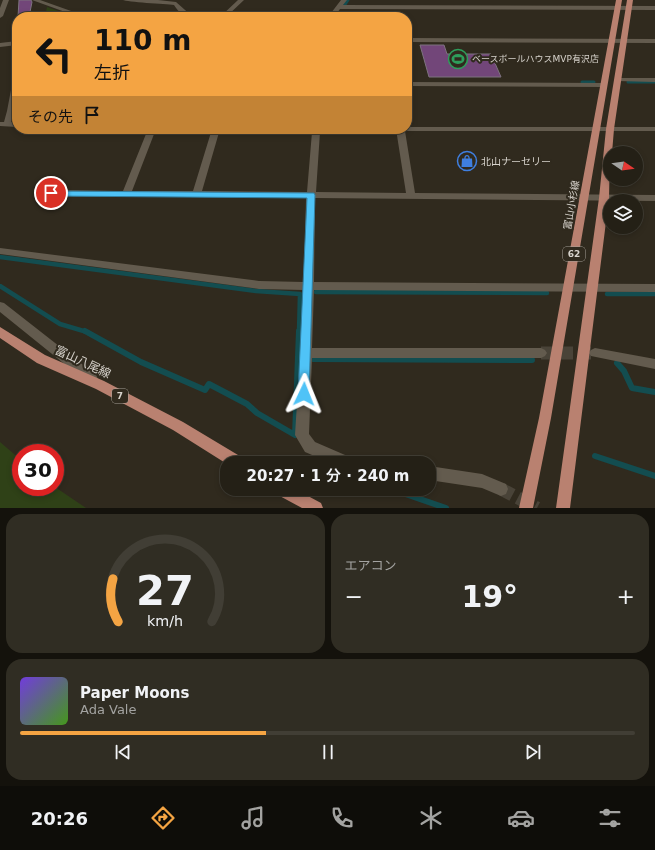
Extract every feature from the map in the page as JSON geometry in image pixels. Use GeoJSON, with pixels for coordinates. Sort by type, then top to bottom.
{"type":"FeatureCollection","features":[{"type":"Feature","properties":{"kind":"main road","name":"富山小杉線"},"geometry":{"type":"LineString","coordinates":[[526,508],[545,418],[618,4]]}},
{"type":"Feature","properties":{"kind":"main road","name":"62"},"geometry":{"type":"LineString","coordinates":[[604,194],[610,129],[630,4]]}},
{"type":"Feature","properties":{"kind":"main road","name":"62"},"geometry":{"type":"LineString","coordinates":[[563,508],[603,205]]}},
{"type":"Feature","properties":{"kind":"main road","name":"富山八尾線"},"geometry":{"type":"LineString","coordinates":[[0,332],[41,359],[100,385],[178,426],[227,456]]}},
{"type":"Feature","properties":{"kind":"main road"},"geometry":{"type":"LineString","coordinates":[[294,496],[316,508]]}},
{"type":"Feature","properties":{"kind":"street"},"geometry":{"type":"LineString","coordinates":[[0,16],[6,0]]}},
{"type":"Feature","properties":{"kind":"street"},"geometry":{"type":"LineString","coordinates":[[35,0],[71,12]]}},
{"type":"Feature","properties":{"kind":"street"},"geometry":{"type":"LineString","coordinates":[[126,0],[178,3],[184,12]]}},
{"type":"Feature","properties":{"kind":"street"},"geometry":{"type":"LineString","coordinates":[[228,12],[241,0]]}},
{"type":"Feature","properties":{"kind":"street"},"geometry":{"type":"LineString","coordinates":[[335,12],[344,0]]}},
{"type":"Feature","properties":{"kind":"street"},"geometry":{"type":"LineString","coordinates":[[551,0],[555,7]]}},
{"type":"Feature","properties":{"kind":"street"},"geometry":{"type":"LineString","coordinates":[[339,7],[555,7],[630,4],[655,8]]}},
{"type":"Feature","properties":{"kind":"street"},"geometry":{"type":"LineString","coordinates":[[412,40],[655,41]]}},
{"type":"Feature","properties":{"kind":"street"},"geometry":{"type":"LineString","coordinates":[[0,45],[12,44]]}},
{"type":"Feature","properties":{"kind":"street"},"geometry":{"type":"LineString","coordinates":[[619,80],[655,80]]}},
{"type":"Feature","properties":{"kind":"street"},"geometry":{"type":"LineString","coordinates":[[412,84],[604,85]]}},
{"type":"Feature","properties":{"kind":"street"},"geometry":{"type":"LineString","coordinates":[[3,124],[11,111],[12,105]]}},
{"type":"Feature","properties":{"kind":"street"},"geometry":{"type":"LineString","coordinates":[[412,129],[655,129]]}},
{"type":"Feature","properties":{"kind":"street"},"geometry":{"type":"LineString","coordinates":[[126,194],[150,134]]}},
{"type":"Feature","properties":{"kind":"street"},"geometry":{"type":"LineString","coordinates":[[197,194],[215,134]]}},
{"type":"Feature","properties":{"kind":"street"},"geometry":{"type":"LineString","coordinates":[[316,134],[311,195],[309,286],[302,435],[310,447],[331,456]]}},
{"type":"Feature","properties":{"kind":"street"},"geometry":{"type":"LineString","coordinates":[[401,134],[411,196]]}},
{"type":"Feature","properties":{"kind":"street"},"geometry":{"type":"LineString","coordinates":[[51,193],[603,198]]}},
{"type":"Feature","properties":{"kind":"street"},"geometry":{"type":"LineString","coordinates":[[643,198],[655,198]]}},
{"type":"Feature","properties":{"kind":"street"},"geometry":{"type":"LineString","coordinates":[[0,251],[259,285],[655,288]]}},
{"type":"Feature","properties":{"kind":"street"},"geometry":{"type":"LineString","coordinates":[[0,306],[100,385]]}},
{"type":"Feature","properties":{"kind":"street"},"geometry":{"type":"LineString","coordinates":[[305,353],[541,353]]}},
{"type":"Feature","properties":{"kind":"street"},"geometry":{"type":"LineString","coordinates":[[595,354],[655,364]]}},
{"type":"Feature","properties":{"kind":"street"},"geometry":{"type":"LineString","coordinates":[[436,475],[482,481],[501,489]]}},
{"type":"Feature","properties":{"kind":"green space"},"geometry":{"type":"Polygon","coordinates":[[[47,7],[61,12],[46,12],[47,7]]]}},
{"type":"Feature","properties":{"kind":"green space"},"geometry":{"type":"Polygon","coordinates":[[[0,442],[12,452],[12,496],[64,496],[64,493],[86,508],[0,508],[0,442]]]}},
{"type":"Feature","properties":{"kind":"building"},"geometry":{"type":"Polygon","coordinates":[[[19,0],[31,0],[30,12],[18,12],[19,0]]]}},
{"type":"Feature","properties":{"kind":"building","name":"ベースボールハウスMVP有沢店"},"geometry":{"type":"Polygon","coordinates":[[[420,45],[444,45],[447,54],[491,54],[501,77],[429,77],[420,45]]]}},
{"type":"Feature","properties":{"kind":"waterway"},"geometry":{"type":"LineString","coordinates":[[344,6],[348,0]]}},
{"type":"Feature","properties":{"kind":"waterway"},"geometry":{"type":"LineString","coordinates":[[582,82],[594,82]]}},
{"type":"Feature","properties":{"kind":"waterway"},"geometry":{"type":"LineString","coordinates":[[628,82],[655,82]]}},
{"type":"Feature","properties":{"kind":"waterway"},"geometry":{"type":"LineString","coordinates":[[0,257],[256,291],[300,294],[299,332]]}},
{"type":"Feature","properties":{"kind":"waterway"},"geometry":{"type":"LineString","coordinates":[[0,286],[60,324],[87,332]]}},
{"type":"Feature","properties":{"kind":"waterway"},"geometry":{"type":"LineString","coordinates":[[316,292],[547,293]]}},
{"type":"Feature","properties":{"kind":"waterway"},"geometry":{"type":"LineString","coordinates":[[607,294],[655,294]]}},
{"type":"Feature","properties":{"kind":"waterway"},"geometry":{"type":"LineString","coordinates":[[87,332],[141,362],[205,390],[209,384],[247,404],[257,413],[295,435],[299,331]]}},
{"type":"Feature","properties":{"kind":"waterway"},"geometry":{"type":"LineString","coordinates":[[313,359],[532,360]]}},
{"type":"Feature","properties":{"kind":"waterway"},"geometry":{"type":"LineString","coordinates":[[617,363],[624,371],[632,388],[655,392]]}},
{"type":"Feature","properties":{"kind":"waterway"},"geometry":{"type":"LineString","coordinates":[[595,456],[655,476]]}},
{"type":"Feature","properties":{"kind":"waterway"},"geometry":{"type":"LineString","coordinates":[[411,496],[446,508]]}},
{"type":"Feature","properties":{"kind":"tunnel"},"geometry":{"type":"LineString","coordinates":[[541,353],[591,353]]}},
{"type":"Feature","properties":{"kind":"tunnel"},"geometry":{"type":"LineString","coordinates":[[501,489],[537,508]]}},
{"type":"Feature","properties":{"kind":"place","name":"ベースボールハウスMVP有沢店"},"geometry":{"type":"Point","coordinates":[458,59]}},
{"type":"Feature","properties":{"kind":"place","name":"北山ナーセリー"},"geometry":{"type":"Point","coordinates":[467,161]}},
{"type":"Feature","properties":{"kind":"route"},"geometry":{"type":"LineString","coordinates":[[51,193],[311,195],[309,286],[304,394]]}}]}
